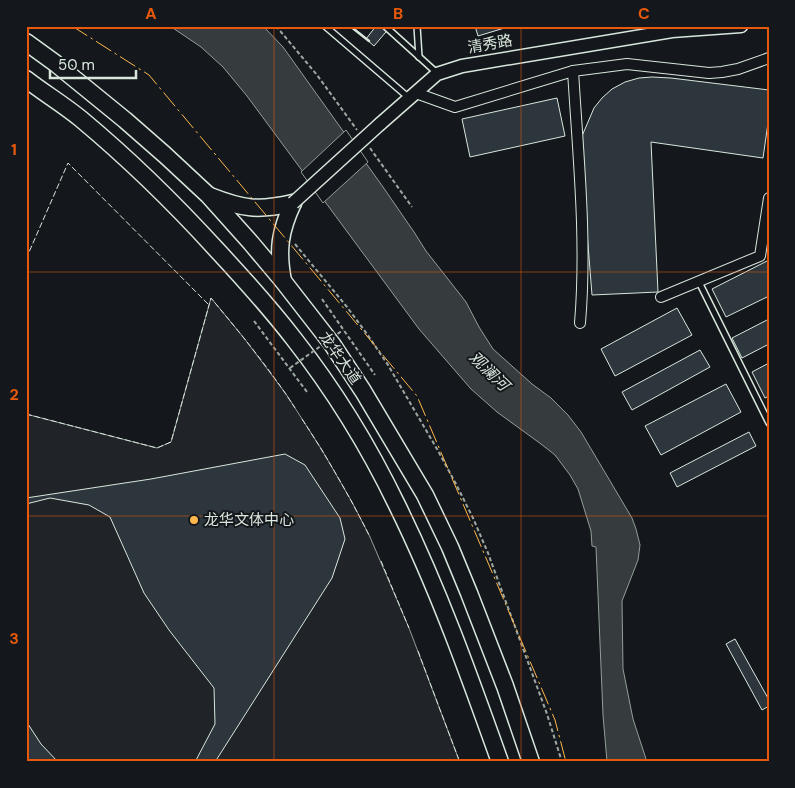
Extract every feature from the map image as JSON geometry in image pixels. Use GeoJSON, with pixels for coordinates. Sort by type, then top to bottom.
{"type":"FeatureCollection","features":[{"type":"Feature","properties":{"kind":"main road","name":"龙华大道"},"geometry":{"type":"LineString","coordinates":[[26,42],[55,63],[131,126],[208,195],[284,281],[332,344],[363,391],[425,494],[469,593],[505,686],[531,761]]}},
{"type":"Feature","properties":{"kind":"main road","name":"龙华大道"},"geometry":{"type":"LineString","coordinates":[[26,79],[80,119],[149,180],[198,230],[266,305],[323,378],[374,461],[401,513],[442,604],[496,757]]}},
{"type":"Feature","properties":{"kind":"main road"},"geometry":{"type":"LineString","coordinates":[[208,195],[236,206],[247,208],[266,208],[293,203]]}},
{"type":"Feature","properties":{"kind":"main road"},"geometry":{"type":"LineString","coordinates":[[284,281],[279,255],[280,244],[284,222],[293,203]]}},
{"type":"Feature","properties":{"kind":"street","name":"清秀路"},"geometry":{"type":"LineString","coordinates":[[293,203],[437,74],[462,66],[671,28],[741,26]]}},
{"type":"Feature","properties":{"kind":"street"},"geometry":{"type":"LineString","coordinates":[[413,96],[455,107],[573,71],[627,64],[708,73],[738,69],[769,58]]}},
{"type":"Feature","properties":{"kind":"street"},"geometry":{"type":"LineString","coordinates":[[573,71],[581,218],[582,296],[580,323]]}},
{"type":"Feature","properties":{"kind":"street"},"geometry":{"type":"LineString","coordinates":[[661,297],[760,256],[769,198]]}},
{"type":"Feature","properties":{"kind":"lane"},"geometry":{"type":"LineString","coordinates":[[325,26],[413,96]]}},
{"type":"Feature","properties":{"kind":"lane"},"geometry":{"type":"LineString","coordinates":[[385,26],[437,74]]}},
{"type":"Feature","properties":{"kind":"lane"},"geometry":{"type":"LineString","coordinates":[[418,26],[419,57]]}},
{"type":"Feature","properties":{"kind":"lane"},"geometry":{"type":"LineString","coordinates":[[699,282],[769,423]]}},
{"type":"Feature","properties":{"kind":"path"},"geometry":{"type":"LineString","coordinates":[[276,26],[317,75],[356,129]]}},
{"type":"Feature","properties":{"kind":"path"},"geometry":{"type":"LineString","coordinates":[[368,145],[412,207]]}},
{"type":"Feature","properties":{"kind":"path"},"geometry":{"type":"LineString","coordinates":[[292,241],[348,307],[388,365],[456,484],[488,554],[544,706],[562,762]]}},
{"type":"Feature","properties":{"kind":"path"},"geometry":{"type":"LineString","coordinates":[[322,299],[375,375]]}},
{"type":"Feature","properties":{"kind":"path"},"geometry":{"type":"LineString","coordinates":[[254,320],[307,392]]}},
{"type":"Feature","properties":{"kind":"path"},"geometry":{"type":"LineString","coordinates":[[290,368],[343,330]]}},
{"type":"Feature","properties":{"kind":"shaded area","name":"龙华文体中心"},"geometry":{"type":"Polygon","coordinates":[[[211,298],[286,394],[322,450],[352,502],[370,537],[409,628],[459,760],[458,762],[26,762],[26,414],[157,448],[171,442],[211,298]]]}},
{"type":"Feature","properties":{"kind":"water","name":"观澜河"},"geometry":{"type":"Polygon","coordinates":[[[170,26],[263,26],[283,47],[383,187],[426,251],[466,302],[493,349],[532,384],[551,398],[581,432],[632,518],[640,545],[638,560],[622,601],[623,669],[633,719],[647,762],[607,762],[603,715],[596,547],[592,546],[591,531],[578,489],[570,475],[555,455],[497,412],[471,389],[419,329],[247,96],[223,67],[201,47],[170,26]]]}},
{"type":"Feature","properties":{"kind":"pier"},"geometry":{"type":"Polygon","coordinates":[[[346,130],[368,162],[323,203],[301,172],[346,130]]]}},
{"type":"Feature","properties":{"kind":"building"},"geometry":{"type":"Polygon","coordinates":[[[376,26],[391,26],[374,46],[366,39],[376,26]]]}},
{"type":"Feature","properties":{"kind":"building"},"geometry":{"type":"Polygon","coordinates":[[[475,26],[511,26],[478,36],[475,26]]]}},
{"type":"Feature","properties":{"kind":"building"},"geometry":{"type":"Polygon","coordinates":[[[652,77],[769,90],[769,116],[763,158],[651,142],[658,292],[592,295],[581,156],[582,136],[594,108],[612,89],[625,82],[652,77]]]}},
{"type":"Feature","properties":{"kind":"building"},"geometry":{"type":"Polygon","coordinates":[[[557,98],[565,136],[470,157],[462,119],[557,98]]]}},
{"type":"Feature","properties":{"kind":"building"},"geometry":{"type":"Polygon","coordinates":[[[769,260],[769,296],[726,317],[712,289],[769,260]]]}},
{"type":"Feature","properties":{"kind":"building"},"geometry":{"type":"Polygon","coordinates":[[[677,308],[692,335],[615,376],[601,349],[677,308]]]}},
{"type":"Feature","properties":{"kind":"building"},"geometry":{"type":"Polygon","coordinates":[[[769,319],[769,344],[742,358],[732,338],[769,319]]]}},
{"type":"Feature","properties":{"kind":"building"},"geometry":{"type":"Polygon","coordinates":[[[700,350],[710,367],[632,410],[622,392],[700,350]]]}},
{"type":"Feature","properties":{"kind":"building"},"geometry":{"type":"Polygon","coordinates":[[[769,363],[769,396],[765,398],[752,372],[769,363]]]}},
{"type":"Feature","properties":{"kind":"building"},"geometry":{"type":"Polygon","coordinates":[[[726,384],[741,412],[661,455],[645,426],[726,384]]]}},
{"type":"Feature","properties":{"kind":"building"},"geometry":{"type":"Polygon","coordinates":[[[749,432],[756,446],[677,487],[670,473],[749,432]]]}},
{"type":"Feature","properties":{"kind":"building"},"geometry":{"type":"Polygon","coordinates":[[[285,454],[305,465],[340,518],[345,539],[332,578],[215,762],[195,762],[215,724],[214,688],[169,630],[144,593],[110,517],[89,505],[50,498],[26,504],[26,498],[151,479],[285,454]]]}},
{"type":"Feature","properties":{"kind":"building"},"geometry":{"type":"Polygon","coordinates":[[[735,639],[769,700],[769,706],[762,710],[726,644],[735,639]]]}},
{"type":"Feature","properties":{"kind":"building"},"geometry":{"type":"Polygon","coordinates":[[[26,721],[41,744],[58,762],[26,762],[26,721]]]}},
{"type":"Feature","properties":{"kind":"fence"},"geometry":{"type":"LineString","coordinates":[[26,259],[68,163],[209,305]]}},
{"type":"Feature","properties":{"kind":"fence"},"geometry":{"type":"LineString","coordinates":[[26,414],[157,448],[171,442],[211,298],[265,365],[295,408]]}},
{"type":"Feature","properties":{"kind":"fence"},"geometry":{"type":"LineString","coordinates":[[302,419],[338,477],[370,537]]}},
{"type":"Feature","properties":{"kind":"fence"},"geometry":{"type":"LineString","coordinates":[[381,561],[409,628]]}},
{"type":"Feature","properties":{"kind":"fence"},"geometry":{"type":"LineString","coordinates":[[418,651],[459,760],[458,762]]}},
{"type":"Feature","properties":{"kind":"wall"},"geometry":{"type":"LineString","coordinates":[[350,26],[369,41]]}},
{"type":"Feature","properties":{"kind":"power"},"geometry":{"type":"LineString","coordinates":[[72,26],[149,75],[417,396],[555,720],[566,762]]}},
{"type":"Feature","properties":{"kind":"place","name":"龙华文体中心"},"geometry":{"type":"Point","coordinates":[194,520]}}]}
